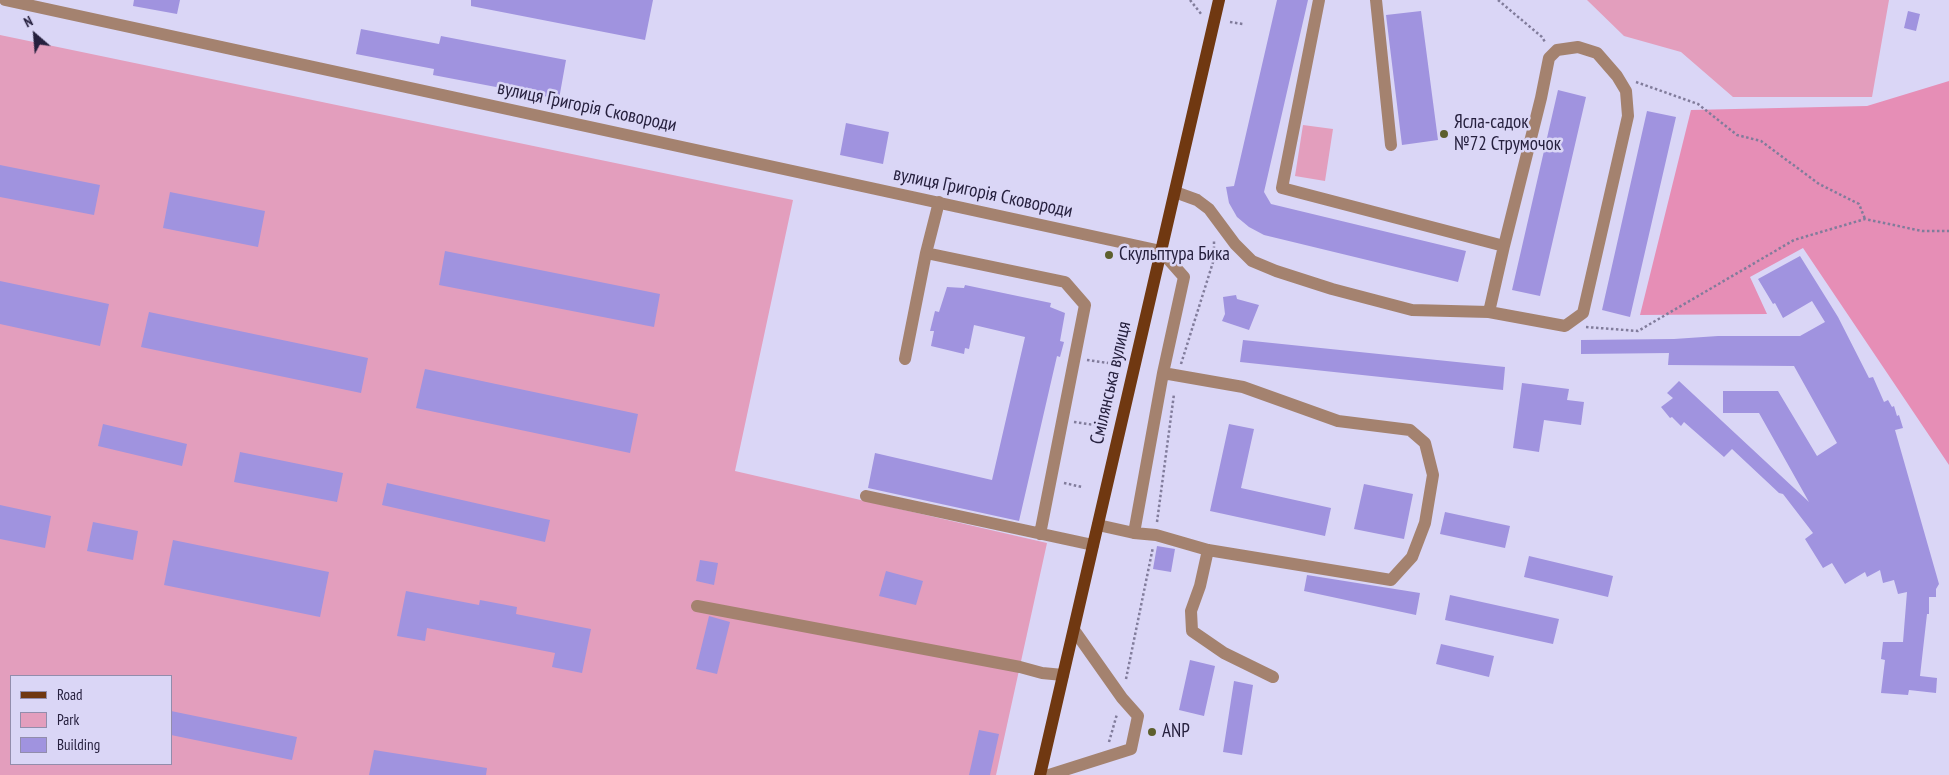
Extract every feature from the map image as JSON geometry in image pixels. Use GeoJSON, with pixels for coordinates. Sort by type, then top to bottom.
{"type":"FeatureCollection","features":[{"type":"Feature","properties":{"kind":"main road","name":"Смілянська вулиця"},"geometry":{"type":"LineString","coordinates":[[1040,775],[1219,0]]}},
{"type":"Feature","properties":{"kind":"street","name":"вулиця Григорія Сковороди"},"geometry":{"type":"LineString","coordinates":[[5,0],[1161,251]]}},
{"type":"Feature","properties":{"kind":"street"},"geometry":{"type":"LineString","coordinates":[[1319,0],[1282,188],[1504,246]]}},
{"type":"Feature","properties":{"kind":"street"},"geometry":{"type":"LineString","coordinates":[[1376,0],[1392,145]]}},
{"type":"Feature","properties":{"kind":"street"},"geometry":{"type":"LineString","coordinates":[[1175,192],[1196,200],[1209,209],[1235,244],[1252,261],[1276,271],[1332,289],[1412,310],[1489,312],[1565,326],[1582,312],[1628,116],[1626,91],[1618,76],[1597,53],[1578,47],[1557,50],[1549,58],[1489,312]]}},
{"type":"Feature","properties":{"kind":"street"},"geometry":{"type":"LineString","coordinates":[[905,359],[926,253],[939,202]]}},
{"type":"Feature","properties":{"kind":"street"},"geometry":{"type":"LineString","coordinates":[[1134,533],[1163,373],[1184,277],[1161,251]]}},
{"type":"Feature","properties":{"kind":"street"},"geometry":{"type":"LineString","coordinates":[[926,253],[1064,282],[1085,305],[1040,534]]}},
{"type":"Feature","properties":{"kind":"street"},"geometry":{"type":"LineString","coordinates":[[1098,525],[1134,533],[1156,535],[1208,550],[1391,580],[1412,557],[1426,523],[1433,475],[1425,443],[1410,430],[1338,420],[1243,387],[1163,373]]}},
{"type":"Feature","properties":{"kind":"street"},"geometry":{"type":"LineString","coordinates":[[866,496],[1093,545]]}},
{"type":"Feature","properties":{"kind":"street"},"geometry":{"type":"LineString","coordinates":[[1208,550],[1200,586],[1191,611],[1192,631],[1224,653],[1273,678]]}},
{"type":"Feature","properties":{"kind":"street"},"geometry":{"type":"LineString","coordinates":[[697,606],[1020,667],[1042,673],[1063,675]]}},
{"type":"Feature","properties":{"kind":"street"},"geometry":{"type":"LineString","coordinates":[[1049,775],[1131,749],[1138,716],[1122,698],[1074,630]]}},
{"type":"Feature","properties":{"kind":"path"},"geometry":{"type":"LineString","coordinates":[[1190,0],[1202,15]]}},
{"type":"Feature","properties":{"kind":"path"},"geometry":{"type":"LineString","coordinates":[[1498,0],[1542,37],[1553,54]]}},
{"type":"Feature","properties":{"kind":"path"},"geometry":{"type":"LineString","coordinates":[[1230,22],[1244,24]]}},
{"type":"Feature","properties":{"kind":"path"},"geometry":{"type":"LineString","coordinates":[[1618,76],[1698,104],[1737,135],[1761,141],[1819,184],[1859,204],[1865,219]]}},
{"type":"Feature","properties":{"kind":"path"},"geometry":{"type":"LineString","coordinates":[[1565,326],[1638,331],[1794,240],[1865,219],[1922,231],[1949,230]]}},
{"type":"Feature","properties":{"kind":"path"},"geometry":{"type":"LineString","coordinates":[[1104,758],[1122,698],[1156,535],[1177,376],[1214,259],[1214,231]]}},
{"type":"Feature","properties":{"kind":"path"},"geometry":{"type":"LineString","coordinates":[[1075,358],[1108,364]]}},
{"type":"Feature","properties":{"kind":"path"},"geometry":{"type":"LineString","coordinates":[[1063,420],[1095,425]]}},
{"type":"Feature","properties":{"kind":"path"},"geometry":{"type":"LineString","coordinates":[[1051,480],[1082,487]]}},
{"type":"Feature","properties":{"kind":"green space"},"geometry":{"type":"Polygon","coordinates":[[[1587,0],[1889,0],[1872,97],[1733,97],[1681,52],[1624,36],[1587,0]]]}},
{"type":"Feature","properties":{"kind":"green space"},"geometry":{"type":"Polygon","coordinates":[[[0,35],[793,200],[735,471],[1047,543],[996,775],[0,775],[0,35]]]}},
{"type":"Feature","properties":{"kind":"green space"},"geometry":{"type":"Polygon","coordinates":[[[1303,125],[1333,129],[1325,181],[1295,176],[1303,125]]]}},
{"type":"Feature","properties":{"kind":"shaded area"},"geometry":{"type":"Polygon","coordinates":[[[1949,81],[1949,465],[1803,248],[1750,277],[1767,314],[1640,315],[1691,110],[1867,106],[1949,81]]]}},
{"type":"Feature","properties":{"kind":"building"},"geometry":{"type":"Polygon","coordinates":[[[134,0],[180,0],[177,14],[133,6],[134,0]]]}},
{"type":"Feature","properties":{"kind":"building"},"geometry":{"type":"Polygon","coordinates":[[[471,0],[653,0],[645,40],[471,6],[471,0]]]}},
{"type":"Feature","properties":{"kind":"building"},"geometry":{"type":"Polygon","coordinates":[[[1277,0],[1308,0],[1264,192],[1271,204],[1466,251],[1458,282],[1264,235],[1249,227],[1237,217],[1229,203],[1226,187],[1234,186],[1277,0]]]}},
{"type":"Feature","properties":{"kind":"building"},"geometry":{"type":"Polygon","coordinates":[[[1421,11],[1438,140],[1402,145],[1386,15],[1421,11]]]}},
{"type":"Feature","properties":{"kind":"building"},"geometry":{"type":"Polygon","coordinates":[[[1908,11],[1920,14],[1916,31],[1904,28],[1908,11]]]}},
{"type":"Feature","properties":{"kind":"building"},"geometry":{"type":"Polygon","coordinates":[[[361,29],[439,44],[441,36],[566,60],[559,99],[433,75],[434,69],[356,54],[361,29]]]}},
{"type":"Feature","properties":{"kind":"building"},"geometry":{"type":"Polygon","coordinates":[[[1558,90],[1586,97],[1540,296],[1512,290],[1558,90]]]}},
{"type":"Feature","properties":{"kind":"building"},"geometry":{"type":"Polygon","coordinates":[[[1647,111],[1676,117],[1630,317],[1602,310],[1647,111]]]}},
{"type":"Feature","properties":{"kind":"building"},"geometry":{"type":"Polygon","coordinates":[[[846,123],[889,132],[883,164],[840,155],[846,123]]]}},
{"type":"Feature","properties":{"kind":"building"},"geometry":{"type":"Polygon","coordinates":[[[0,165],[100,185],[94,215],[0,197],[0,165]]]}},
{"type":"Feature","properties":{"kind":"building"},"geometry":{"type":"Polygon","coordinates":[[[170,192],[265,211],[258,247],[163,228],[170,192]]]}},
{"type":"Feature","properties":{"kind":"building"},"geometry":{"type":"Polygon","coordinates":[[[445,251],[660,294],[654,327],[439,285],[445,251]]]}},
{"type":"Feature","properties":{"kind":"building"},"geometry":{"type":"Polygon","coordinates":[[[1800,256],[1838,317],[1869,378],[1873,377],[1884,402],[1888,400],[1892,407],[1894,406],[1897,416],[1899,415],[1903,428],[1895,430],[1939,584],[1936,589],[1936,597],[1929,597],[1929,614],[1927,614],[1920,676],[1937,678],[1936,693],[1909,690],[1908,695],[1881,693],[1885,660],[1881,659],[1883,642],[1903,642],[1907,592],[1898,594],[1894,580],[1883,583],[1880,570],[1867,577],[1865,572],[1845,584],[1832,563],[1823,568],[1805,539],[1813,533],[1783,494],[1779,493],[1732,449],[1724,457],[1684,422],[1681,426],[1672,417],[1670,418],[1661,407],[1673,398],[1667,393],[1679,381],[1809,502],[1759,413],[1723,413],[1723,391],[1778,391],[1817,456],[1837,443],[1794,366],[1668,365],[1669,353],[1581,354],[1581,340],[1800,336],[1825,322],[1812,301],[1783,318],[1758,279],[1800,256]]]}},
{"type":"Feature","properties":{"kind":"building"},"geometry":{"type":"Polygon","coordinates":[[[0,281],[109,304],[100,346],[0,324],[0,281]]]}},
{"type":"Feature","properties":{"kind":"building"},"geometry":{"type":"Polygon","coordinates":[[[965,285],[1051,303],[1050,307],[1065,313],[1060,341],[1064,342],[1060,357],[1057,356],[1019,521],[868,488],[875,453],[992,480],[1025,337],[974,325],[969,349],[965,348],[964,354],[931,346],[934,331],[930,331],[935,311],[939,312],[947,287],[964,288],[965,285]]]}},
{"type":"Feature","properties":{"kind":"building"},"geometry":{"type":"Polygon","coordinates":[[[1236,295],[1237,299],[1259,305],[1249,330],[1222,321],[1225,314],[1223,297],[1236,295]]]}},
{"type":"Feature","properties":{"kind":"building"},"geometry":{"type":"Polygon","coordinates":[[[149,312],[368,358],[361,393],[141,347],[149,312]]]}},
{"type":"Feature","properties":{"kind":"building"},"geometry":{"type":"Polygon","coordinates":[[[1243,340],[1505,367],[1503,390],[1240,362],[1243,340]]]}},
{"type":"Feature","properties":{"kind":"building"},"geometry":{"type":"Polygon","coordinates":[[[425,369],[638,414],[630,453],[416,408],[425,369]]]}},
{"type":"Feature","properties":{"kind":"building"},"geometry":{"type":"Polygon","coordinates":[[[1522,383],[1569,389],[1567,400],[1584,402],[1581,425],[1544,420],[1539,452],[1513,448],[1522,383]]]}},
{"type":"Feature","properties":{"kind":"building"},"geometry":{"type":"Polygon","coordinates":[[[103,424],[187,444],[182,466],[98,446],[103,424]]]}},
{"type":"Feature","properties":{"kind":"building"},"geometry":{"type":"Polygon","coordinates":[[[1229,424],[1254,429],[1241,488],[1331,508],[1325,536],[1210,511],[1229,424]]]}},
{"type":"Feature","properties":{"kind":"building"},"geometry":{"type":"Polygon","coordinates":[[[240,452],[343,473],[337,502],[234,482],[240,452]]]}},
{"type":"Feature","properties":{"kind":"building"},"geometry":{"type":"Polygon","coordinates":[[[387,483],[550,520],[545,542],[382,505],[387,483]]]}},
{"type":"Feature","properties":{"kind":"building"},"geometry":{"type":"Polygon","coordinates":[[[1364,484],[1413,494],[1404,539],[1354,529],[1364,484]]]}},
{"type":"Feature","properties":{"kind":"building"},"geometry":{"type":"Polygon","coordinates":[[[0,505],[51,516],[45,548],[0,539],[0,505]]]}},
{"type":"Feature","properties":{"kind":"building"},"geometry":{"type":"Polygon","coordinates":[[[1445,512],[1510,526],[1505,548],[1440,534],[1445,512]]]}},
{"type":"Feature","properties":{"kind":"building"},"geometry":{"type":"Polygon","coordinates":[[[93,522],[138,531],[133,560],[87,551],[93,522]]]}},
{"type":"Feature","properties":{"kind":"building"},"geometry":{"type":"Polygon","coordinates":[[[173,540],[329,572],[320,617],[164,585],[173,540]]]}},
{"type":"Feature","properties":{"kind":"building"},"geometry":{"type":"Polygon","coordinates":[[[1157,546],[1175,549],[1171,572],[1153,569],[1157,546]]]}},
{"type":"Feature","properties":{"kind":"building"},"geometry":{"type":"Polygon","coordinates":[[[1529,556],[1613,576],[1608,597],[1524,577],[1529,556]]]}},
{"type":"Feature","properties":{"kind":"building"},"geometry":{"type":"Polygon","coordinates":[[[700,560],[718,563],[714,585],[696,581],[700,560]]]}},
{"type":"Feature","properties":{"kind":"building"},"geometry":{"type":"Polygon","coordinates":[[[886,571],[923,581],[916,605],[879,596],[886,571]]]}},
{"type":"Feature","properties":{"kind":"building"},"geometry":{"type":"Polygon","coordinates":[[[1307,575],[1420,593],[1416,615],[1304,591],[1307,575]]]}},
{"type":"Feature","properties":{"kind":"building"},"geometry":{"type":"Polygon","coordinates":[[[406,591],[479,605],[480,600],[517,607],[516,614],[591,629],[582,673],[552,667],[555,653],[427,628],[425,641],[397,636],[406,591]]]}},
{"type":"Feature","properties":{"kind":"building"},"geometry":{"type":"Polygon","coordinates":[[[1450,595],[1559,619],[1553,644],[1445,620],[1450,595]]]}},
{"type":"Feature","properties":{"kind":"building"},"geometry":{"type":"Polygon","coordinates":[[[709,616],[730,622],[717,674],[696,669],[709,616]]]}},
{"type":"Feature","properties":{"kind":"building"},"geometry":{"type":"Polygon","coordinates":[[[1441,644],[1494,656],[1489,677],[1436,664],[1441,644]]]}},
{"type":"Feature","properties":{"kind":"building"},"geometry":{"type":"Polygon","coordinates":[[[1190,660],[1215,666],[1204,716],[1179,710],[1190,660]]]}},
{"type":"Feature","properties":{"kind":"building"},"geometry":{"type":"Polygon","coordinates":[[[1234,681],[1253,685],[1242,755],[1223,752],[1234,681]]]}},
{"type":"Feature","properties":{"kind":"building"},"geometry":{"type":"Polygon","coordinates":[[[172,711],[297,737],[292,760],[172,735],[172,711]]]}},
{"type":"Feature","properties":{"kind":"building"},"geometry":{"type":"Polygon","coordinates":[[[979,730],[999,734],[990,775],[969,775],[979,730]]]}},
{"type":"Feature","properties":{"kind":"building"},"geometry":{"type":"Polygon","coordinates":[[[374,750],[487,768],[486,775],[369,775],[374,750]]]}},
{"type":"Feature","properties":{"kind":"place","name":"Ясла-садок №72 Струмочок"},"geometry":{"type":"Point","coordinates":[1444,134]}},
{"type":"Feature","properties":{"kind":"place","name":"Cкульптура Бика"},"geometry":{"type":"Point","coordinates":[1109,255]}},
{"type":"Feature","properties":{"kind":"place","name":"ANP"},"geometry":{"type":"Point","coordinates":[1152,732]}}]}
